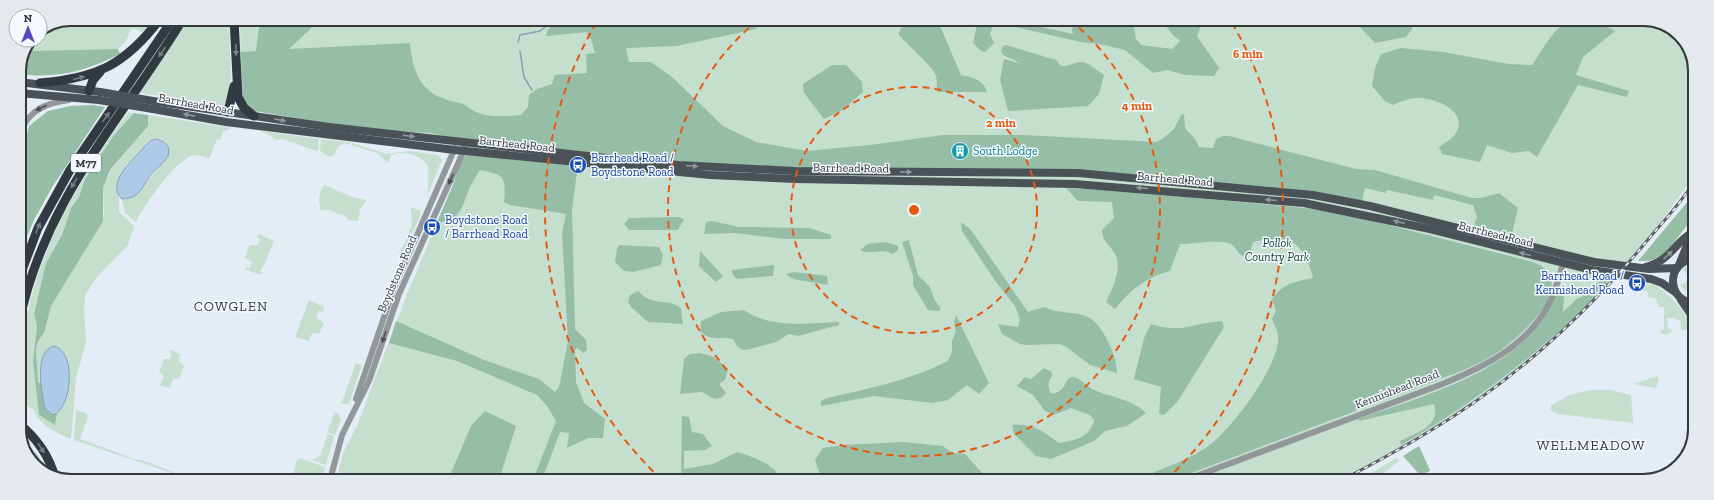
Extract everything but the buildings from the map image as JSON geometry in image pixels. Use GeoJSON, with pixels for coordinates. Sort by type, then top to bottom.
{"type":"FeatureCollection","features":[{"type":"Feature","properties":{"kind":"highway"},"geometry":{"type":"LineString","coordinates":[[95,95],[95,76],[135,49],[154,26]]}},
{"type":"Feature","properties":{"kind":"highway","name":"M77"},"geometry":{"type":"LineString","coordinates":[[26,260],[38,228],[70,170],[168,26]]}},
{"type":"Feature","properties":{"kind":"highway","name":"M77"},"geometry":{"type":"LineString","coordinates":[[26,297],[32,274],[60,207],[99,143],[178,26]]}},
{"type":"Feature","properties":{"kind":"highway"},"geometry":{"type":"LineString","coordinates":[[235,26],[236,81],[238,97],[241,105],[254,116]]}},
{"type":"Feature","properties":{"kind":"highway"},"geometry":{"type":"LineString","coordinates":[[40,83],[79,78],[107,68]]}},
{"type":"Feature","properties":{"kind":"highway"},"geometry":{"type":"LineString","coordinates":[[227,117],[236,81]]}},
{"type":"Feature","properties":{"kind":"highway"},"geometry":{"type":"LineString","coordinates":[[26,431],[40,446],[48,458],[52,469]]}},
{"type":"Feature","properties":{"kind":"main road","name":"Barrhead Road"},"geometry":{"type":"LineString","coordinates":[[26,82],[40,83],[153,109],[455,146],[728,176],[795,179],[1050,182],[1134,187],[1304,203],[1341,209],[1604,264],[1655,269],[1677,267]]}},
{"type":"Feature","properties":{"kind":"main road","name":"Barrhead Road"},"geometry":{"type":"LineString","coordinates":[[26,94],[76,99],[95,95],[159,102],[227,117],[254,116],[455,146]]}},
{"type":"Feature","properties":{"kind":"main road","name":"Barrhead Road"},"geometry":{"type":"LineString","coordinates":[[545,155],[713,168],[795,171],[1078,173],[1254,189],[1336,199],[1496,242],[1563,264],[1657,281],[1688,302]]}},
{"type":"Feature","properties":{"kind":"main road"},"geometry":{"type":"LineString","coordinates":[[1252,198],[1254,189]]}},
{"type":"Feature","properties":{"kind":"main road"},"geometry":{"type":"LineString","coordinates":[[1638,268],[1653,265],[1662,261],[1688,235]]}},
{"type":"Feature","properties":{"kind":"main road"},"geometry":{"type":"LineString","coordinates":[[1688,242],[1672,279],[1676,293],[1688,310]]}},
{"type":"Feature","properties":{"kind":"main road"},"geometry":{"type":"LineString","coordinates":[[1677,267],[1688,260]]}},
{"type":"Feature","properties":{"kind":"street"},"geometry":{"type":"LineString","coordinates":[[26,121],[35,110],[50,103],[76,99]]}},
{"type":"Feature","properties":{"kind":"street","name":"Boydstone Road"},"geometry":{"type":"LineString","coordinates":[[352,414],[394,288],[455,146]]}},
{"type":"Feature","properties":{"kind":"street","name":"Boydstone Road"},"geometry":{"type":"LineString","coordinates":[[332,474],[341,438],[369,381],[406,278],[464,147]]}},
{"type":"Feature","properties":{"kind":"street","name":"Kennishead Road"},"geometry":{"type":"LineString","coordinates":[[1199,474],[1440,384],[1470,372],[1500,356],[1528,333],[1543,314],[1553,294],[1565,255]]}},
{"type":"Feature","properties":{"kind":"green space"},"geometry":{"type":"Polygon","coordinates":[[[150,26],[144,33],[132,28],[125,42],[118,49],[31,51],[33,48],[48,48],[48,33],[62,27],[150,26]]]}},
{"type":"Feature","properties":{"kind":"green space"},"geometry":{"type":"Polygon","coordinates":[[[184,26],[229,26],[231,79],[225,106],[140,93],[184,26]]]}},
{"type":"Feature","properties":{"kind":"green space","name":"Pollok Country Park"},"geometry":{"type":"Polygon","coordinates":[[[240,26],[1649,26],[1660,29],[1670,35],[1677,41],[1685,54],[1688,68],[1688,184],[1657,227],[1609,285],[1549,344],[1494,388],[1426,434],[1353,474],[338,474],[343,453],[357,426],[407,294],[461,166],[467,139],[326,123],[255,111],[241,71],[240,26]]]}},
{"type":"Feature","properties":{"kind":"green space"},"geometry":{"type":"Polygon","coordinates":[[[259,26],[314,26],[289,49],[410,43],[412,60],[418,76],[427,89],[434,94],[450,101],[463,104],[481,114],[498,116],[521,115],[528,107],[529,95],[537,89],[552,84],[555,75],[587,73],[586,54],[595,53],[591,39],[588,37],[587,32],[546,36],[548,29],[551,26],[757,26],[756,29],[677,46],[626,48],[629,62],[651,62],[672,77],[723,126],[756,142],[807,151],[870,145],[943,135],[1024,135],[1156,142],[1174,129],[1181,115],[1184,114],[1185,128],[1195,139],[1199,147],[1213,148],[1216,139],[1223,136],[1229,136],[1356,169],[1375,170],[1472,198],[1481,198],[1499,193],[1518,208],[1512,234],[1474,225],[1477,217],[1473,205],[1434,195],[1433,200],[1387,190],[1386,193],[1365,188],[1362,201],[1117,173],[789,168],[651,160],[446,137],[432,133],[391,131],[326,123],[255,111],[243,105],[241,52],[256,51],[259,26]]]}},
{"type":"Feature","properties":{"kind":"green space"},"geometry":{"type":"Polygon","coordinates":[[[904,26],[940,26],[961,75],[973,78],[980,82],[987,92],[937,92],[936,76],[934,72],[931,67],[899,35],[904,26]]]}},
{"type":"Feature","properties":{"kind":"green space"},"geometry":{"type":"Polygon","coordinates":[[[977,26],[993,26],[990,34],[994,43],[985,52],[981,51],[973,43],[977,26]]]}},
{"type":"Feature","properties":{"kind":"green space"},"geometry":{"type":"Polygon","coordinates":[[[1010,26],[1037,26],[1073,34],[1071,26],[1134,26],[1136,39],[1141,45],[1172,49],[1180,41],[1166,26],[1201,26],[1197,36],[1219,68],[1214,76],[1185,75],[1167,70],[1153,73],[1125,50],[1010,26]]]}},
{"type":"Feature","properties":{"kind":"green space"},"geometry":{"type":"Polygon","coordinates":[[[1412,26],[1412,29],[1406,37],[1375,43],[1360,27],[1412,26]]]}},
{"type":"Feature","properties":{"kind":"green space"},"geometry":{"type":"Polygon","coordinates":[[[1562,26],[1606,26],[1615,31],[1583,57],[1576,75],[1629,91],[1627,97],[1578,85],[1537,157],[1529,151],[1512,153],[1487,145],[1480,162],[1442,154],[1439,147],[1452,138],[1457,131],[1459,123],[1457,116],[1453,111],[1439,102],[1423,98],[1404,100],[1393,105],[1385,101],[1372,86],[1375,68],[1381,54],[1401,48],[1443,52],[1509,64],[1532,65],[1548,40],[1562,26]]]}},
{"type":"Feature","properties":{"kind":"green space"},"geometry":{"type":"Polygon","coordinates":[[[1006,45],[1056,60],[1061,66],[1084,62],[1104,75],[1099,94],[1088,106],[1008,111],[1000,80],[1004,59],[1022,64],[1003,55],[1001,51],[1003,46],[1006,45]]]}},
{"type":"Feature","properties":{"kind":"green space"},"geometry":{"type":"Polygon","coordinates":[[[118,49],[120,54],[95,65],[71,72],[46,75],[26,74],[27,62],[31,51],[118,49]]]}},
{"type":"Feature","properties":{"kind":"green space"},"geometry":{"type":"Polygon","coordinates":[[[832,65],[846,65],[862,82],[863,92],[842,110],[824,119],[804,93],[803,84],[832,65]]]}},
{"type":"Feature","properties":{"kind":"green space"},"geometry":{"type":"Polygon","coordinates":[[[93,105],[105,107],[51,189],[34,220],[26,239],[26,140],[29,126],[48,111],[70,106],[93,105]]]}},
{"type":"Feature","properties":{"kind":"green space"},"geometry":{"type":"Polygon","coordinates":[[[128,112],[134,113],[114,135],[85,179],[79,197],[71,208],[62,235],[46,263],[34,314],[37,326],[33,361],[39,415],[55,424],[57,414],[62,407],[68,388],[63,350],[54,346],[43,356],[41,383],[38,384],[36,350],[38,341],[44,333],[51,306],[104,215],[103,188],[111,170],[148,126],[148,115],[232,128],[223,132],[220,140],[217,139],[209,159],[195,155],[180,164],[153,194],[136,222],[125,213],[122,199],[135,195],[161,165],[164,141],[155,139],[147,142],[139,153],[126,165],[117,193],[119,196],[119,212],[134,226],[128,245],[97,277],[85,295],[84,309],[86,342],[76,378],[71,439],[49,428],[40,420],[34,410],[26,406],[26,322],[35,284],[48,248],[64,213],[83,179],[128,112]]]}},
{"type":"Feature","properties":{"kind":"green space"},"geometry":{"type":"Polygon","coordinates":[[[134,113],[148,115],[148,126],[110,170],[103,188],[103,221],[51,306],[44,333],[38,341],[36,350],[38,383],[41,383],[45,409],[49,413],[57,414],[55,425],[39,415],[33,361],[37,326],[34,314],[46,263],[62,235],[71,208],[79,197],[85,179],[114,135],[134,113]]]}},
{"type":"Feature","properties":{"kind":"green space"},"geometry":{"type":"Polygon","coordinates":[[[261,131],[319,139],[318,151],[283,139],[275,140],[271,136],[261,131]]]}},
{"type":"Feature","properties":{"kind":"green space"},"geometry":{"type":"Polygon","coordinates":[[[321,139],[350,142],[349,145],[345,143],[339,146],[334,155],[330,157],[320,151],[321,139]]]}},
{"type":"Feature","properties":{"kind":"green space"},"geometry":{"type":"Polygon","coordinates":[[[352,143],[387,154],[410,151],[438,155],[442,160],[428,194],[428,166],[421,159],[411,154],[401,153],[391,155],[388,163],[377,153],[351,145],[352,143]]]}},
{"type":"Feature","properties":{"kind":"green space"},"geometry":{"type":"Polygon","coordinates":[[[466,155],[578,165],[572,209],[575,329],[586,340],[587,350],[583,353],[578,348],[575,349],[576,382],[584,403],[605,419],[603,438],[588,438],[567,448],[569,433],[560,432],[544,474],[535,474],[556,421],[547,406],[537,395],[457,361],[389,343],[396,321],[484,360],[539,379],[555,392],[559,387],[568,341],[562,233],[566,214],[510,205],[504,202],[505,187],[502,178],[495,173],[480,170],[471,184],[463,206],[457,215],[448,221],[441,222],[438,220],[453,185],[461,160],[466,155]]]}},
{"type":"Feature","properties":{"kind":"green space"},"geometry":{"type":"Polygon","coordinates":[[[325,185],[352,197],[366,200],[361,209],[359,208],[358,221],[348,220],[347,217],[329,210],[321,210],[319,197],[321,190],[325,185]]]}},
{"type":"Feature","properties":{"kind":"green space"},"geometry":{"type":"Polygon","coordinates":[[[1066,188],[1107,190],[1316,209],[1373,221],[1533,262],[1540,265],[1550,273],[1552,284],[1549,296],[1543,308],[1525,330],[1495,354],[1464,370],[1189,474],[1149,474],[1179,462],[1204,449],[1226,430],[1239,415],[1262,381],[1277,349],[1278,334],[1272,319],[1276,311],[1272,299],[1285,286],[1313,278],[1312,274],[1306,258],[1300,249],[1297,245],[1289,241],[1262,240],[1253,242],[1250,252],[1245,257],[1241,255],[1233,245],[1226,243],[1214,242],[1180,244],[1170,271],[1153,277],[1139,285],[1115,309],[1106,302],[1116,279],[1118,266],[1115,254],[1105,241],[1102,230],[1114,218],[1112,202],[1078,201],[1066,188]]]}},
{"type":"Feature","properties":{"kind":"green space"},"geometry":{"type":"Polygon","coordinates":[[[1688,201],[1688,224],[1672,245],[1661,256],[1650,261],[1638,261],[1688,201]]]}},
{"type":"Feature","properties":{"kind":"green space"},"geometry":{"type":"Polygon","coordinates":[[[411,207],[421,211],[403,253],[399,252],[405,243],[412,224],[411,207]]]}},
{"type":"Feature","properties":{"kind":"green space"},"geometry":{"type":"Polygon","coordinates":[[[678,217],[684,219],[678,230],[629,230],[624,224],[629,218],[678,217]]]}},
{"type":"Feature","properties":{"kind":"green space"},"geometry":{"type":"Polygon","coordinates":[[[712,221],[739,227],[809,228],[831,235],[831,239],[785,239],[734,233],[704,234],[706,222],[712,221]]]}},
{"type":"Feature","properties":{"kind":"green space"},"geometry":{"type":"Polygon","coordinates":[[[961,222],[971,230],[1028,312],[1044,307],[1055,311],[1085,316],[1095,322],[1109,343],[1115,359],[1117,373],[1090,365],[1065,346],[1059,344],[1020,344],[1002,334],[998,324],[1018,327],[1020,319],[1015,306],[996,282],[962,231],[961,222]]]}},
{"type":"Feature","properties":{"kind":"green space"},"geometry":{"type":"Polygon","coordinates":[[[258,234],[274,241],[260,271],[263,273],[261,275],[245,269],[246,267],[250,268],[252,262],[245,258],[250,245],[258,245],[260,239],[257,238],[258,234]]]}},
{"type":"Feature","properties":{"kind":"green space"},"geometry":{"type":"Polygon","coordinates":[[[909,240],[918,275],[930,287],[934,299],[940,307],[940,311],[928,310],[913,285],[913,276],[902,242],[909,240]]]}},
{"type":"Feature","properties":{"kind":"green space"},"geometry":{"type":"Polygon","coordinates":[[[886,242],[898,246],[898,250],[893,254],[884,251],[864,252],[860,250],[868,244],[886,242]]]}},
{"type":"Feature","properties":{"kind":"green space"},"geometry":{"type":"Polygon","coordinates":[[[619,245],[659,247],[663,255],[661,265],[633,272],[624,271],[615,262],[619,245]]]}},
{"type":"Feature","properties":{"kind":"green space"},"geometry":{"type":"Polygon","coordinates":[[[700,251],[723,276],[716,282],[699,266],[700,251]]]}},
{"type":"Feature","properties":{"kind":"green space"},"geometry":{"type":"Polygon","coordinates":[[[774,265],[773,276],[737,279],[733,275],[732,270],[774,265]]]}},
{"type":"Feature","properties":{"kind":"green space"},"geometry":{"type":"Polygon","coordinates":[[[1688,266],[1688,275],[1682,269],[1688,266]]]}},
{"type":"Feature","properties":{"kind":"green space"},"geometry":{"type":"Polygon","coordinates":[[[794,272],[827,276],[828,285],[793,279],[786,274],[794,272]]]}},
{"type":"Feature","properties":{"kind":"green space"},"geometry":{"type":"Polygon","coordinates":[[[1612,278],[1600,293],[1579,314],[1538,350],[1462,407],[1401,445],[1400,441],[1420,432],[1431,423],[1435,412],[1434,404],[1359,421],[1358,419],[1429,394],[1478,373],[1500,360],[1519,345],[1536,328],[1547,312],[1556,294],[1564,296],[1563,312],[1578,298],[1590,294],[1600,279],[1612,278]]]}},
{"type":"Feature","properties":{"kind":"green space"},"geometry":{"type":"Polygon","coordinates":[[[1688,281],[1688,292],[1685,291],[1680,285],[1688,281]]]}},
{"type":"Feature","properties":{"kind":"green space"},"geometry":{"type":"Polygon","coordinates":[[[1651,284],[1656,286],[1667,294],[1683,311],[1688,320],[1688,336],[1687,330],[1681,330],[1680,320],[1677,320],[1676,318],[1667,318],[1668,329],[1672,331],[1666,335],[1662,334],[1660,330],[1664,329],[1664,307],[1659,307],[1656,299],[1649,297],[1648,292],[1633,287],[1643,287],[1644,285],[1651,284]]]}},
{"type":"Feature","properties":{"kind":"green space"},"geometry":{"type":"Polygon","coordinates":[[[638,291],[649,299],[670,303],[681,308],[683,324],[648,322],[632,308],[628,302],[630,295],[638,291]]]}},
{"type":"Feature","properties":{"kind":"green space"},"geometry":{"type":"Polygon","coordinates":[[[309,300],[324,307],[323,312],[319,311],[316,318],[324,323],[319,334],[312,333],[309,341],[295,337],[309,300]]]}},
{"type":"Feature","properties":{"kind":"green space"},"geometry":{"type":"Polygon","coordinates":[[[744,310],[765,320],[777,322],[802,324],[839,322],[839,325],[798,336],[789,334],[776,342],[746,350],[739,348],[733,339],[713,338],[700,332],[701,321],[721,312],[744,310]]]}},
{"type":"Feature","properties":{"kind":"green space"},"geometry":{"type":"Polygon","coordinates":[[[956,315],[989,383],[979,394],[967,385],[948,400],[933,403],[874,396],[821,406],[821,401],[827,398],[904,379],[948,361],[952,352],[952,341],[956,331],[954,322],[956,315]]]}},
{"type":"Feature","properties":{"kind":"green space"},"geometry":{"type":"Polygon","coordinates":[[[1222,321],[1224,327],[1178,401],[1164,415],[1159,414],[1161,387],[1134,379],[1144,338],[1151,324],[1162,327],[1180,328],[1222,321]]]}},
{"type":"Feature","properties":{"kind":"green space"},"geometry":{"type":"Polygon","coordinates":[[[170,350],[180,354],[175,371],[181,354],[179,362],[184,366],[179,379],[173,379],[169,388],[160,385],[164,376],[159,372],[164,359],[170,359],[172,354],[169,352],[170,350]]]}},
{"type":"Feature","properties":{"kind":"green space"},"geometry":{"type":"Polygon","coordinates":[[[700,353],[714,357],[728,369],[725,380],[719,384],[726,393],[722,397],[715,399],[702,392],[680,394],[684,359],[690,354],[700,353]]]}},
{"type":"Feature","properties":{"kind":"green space"},"geometry":{"type":"Polygon","coordinates":[[[356,363],[362,365],[349,404],[341,404],[356,363]]]}},
{"type":"Feature","properties":{"kind":"green space"},"geometry":{"type":"Polygon","coordinates":[[[1044,368],[1052,372],[1049,389],[1052,394],[1061,390],[1069,378],[1075,377],[1092,389],[1134,404],[1146,413],[1127,426],[1105,431],[1094,441],[1051,459],[1036,456],[1014,434],[1012,425],[1026,425],[1032,427],[1048,435],[1059,443],[1081,437],[1089,431],[1094,420],[1090,415],[1071,408],[1054,415],[1045,411],[1033,395],[1017,386],[1025,377],[1031,379],[1044,368]]]}},
{"type":"Feature","properties":{"kind":"green space"},"geometry":{"type":"Polygon","coordinates":[[[1657,376],[1659,378],[1656,388],[1634,384],[1657,376]]]}},
{"type":"Feature","properties":{"kind":"green space"},"geometry":{"type":"Polygon","coordinates":[[[1591,390],[1610,390],[1631,395],[1633,423],[1558,414],[1550,410],[1551,405],[1572,394],[1591,390]]]}},
{"type":"Feature","properties":{"kind":"green space"},"geometry":{"type":"Polygon","coordinates":[[[76,410],[86,413],[88,416],[80,439],[179,474],[175,474],[74,440],[76,410]]]}},
{"type":"Feature","properties":{"kind":"green space"},"geometry":{"type":"Polygon","coordinates":[[[485,411],[516,426],[501,474],[451,474],[471,426],[485,411]]]}},
{"type":"Feature","properties":{"kind":"green space"},"geometry":{"type":"Polygon","coordinates":[[[335,412],[341,419],[335,435],[327,432],[335,412]]]}},
{"type":"Feature","properties":{"kind":"green space"},"geometry":{"type":"Polygon","coordinates":[[[682,416],[689,417],[692,432],[703,434],[712,446],[705,450],[684,451],[684,469],[713,464],[737,452],[769,465],[778,474],[681,474],[682,416]]]}},
{"type":"Feature","properties":{"kind":"green space"},"geometry":{"type":"Polygon","coordinates":[[[328,434],[334,436],[326,465],[312,460],[320,456],[328,434]]]}},
{"type":"Feature","properties":{"kind":"green space"},"geometry":{"type":"Polygon","coordinates":[[[903,442],[943,446],[952,453],[965,454],[983,474],[820,474],[815,460],[823,448],[843,445],[903,442]]]}},
{"type":"Feature","properties":{"kind":"green space"},"geometry":{"type":"Polygon","coordinates":[[[29,446],[43,464],[35,456],[29,446]]]}},
{"type":"Feature","properties":{"kind":"green space"},"geometry":{"type":"Polygon","coordinates":[[[1419,446],[1430,471],[1419,474],[1403,456],[1419,446]]]}},
{"type":"Feature","properties":{"kind":"green space"},"geometry":{"type":"Polygon","coordinates":[[[300,458],[325,467],[324,474],[293,474],[297,460],[300,458]]]}},
{"type":"Feature","properties":{"kind":"green space"},"geometry":{"type":"Polygon","coordinates":[[[1397,458],[1399,461],[1382,474],[1369,474],[1397,458]]]}},
{"type":"Feature","properties":{"kind":"water"},"geometry":{"type":"Polygon","coordinates":[[[155,139],[164,142],[168,146],[168,156],[153,172],[138,194],[122,199],[118,193],[117,187],[121,175],[129,163],[145,145],[155,139]]]}},
{"type":"Feature","properties":{"kind":"water"},"geometry":{"type":"Polygon","coordinates":[[[54,346],[61,350],[66,358],[69,368],[69,380],[68,392],[64,402],[59,411],[53,415],[45,409],[40,374],[43,356],[47,350],[54,346]]]}},
{"type":"Feature","properties":{"kind":"waterway"},"geometry":{"type":"LineString","coordinates":[[518,42],[520,35],[540,31],[547,26]]}},
{"type":"Feature","properties":{"kind":"waterway"},"geometry":{"type":"LineString","coordinates":[[520,51],[524,77],[532,90]]}},
{"type":"Feature","properties":{"kind":"railway"},"geometry":{"type":"LineString","coordinates":[[1353,474],[1425,434],[1457,414],[1518,370],[1547,345],[1601,293],[1668,216],[1688,190]]}},
{"type":"Feature","properties":{"kind":"place","name":"South Lodge"},"geometry":{"type":"Point","coordinates":[960,151]}},
{"type":"Feature","properties":{"kind":"place","name":"Barrhead Road / Boydstone Road"},"geometry":{"type":"Point","coordinates":[578,165]}},
{"type":"Feature","properties":{"kind":"place","name":"Boydstone Road / Barrhead Road"},"geometry":{"type":"Point","coordinates":[432,227]}},
{"type":"Feature","properties":{"kind":"place","name":"Barrhead Road / Kennishead Road"},"geometry":{"type":"Point","coordinates":[1637,283]}},
{"type":"Feature","properties":{"kind":"district","name":"COWGLEN"},"geometry":{"type":"Point","coordinates":[231,306]}},
{"type":"Feature","properties":{"kind":"district","name":"WELLMEADOW"},"geometry":{"type":"Point","coordinates":[1591,445]}}]}
